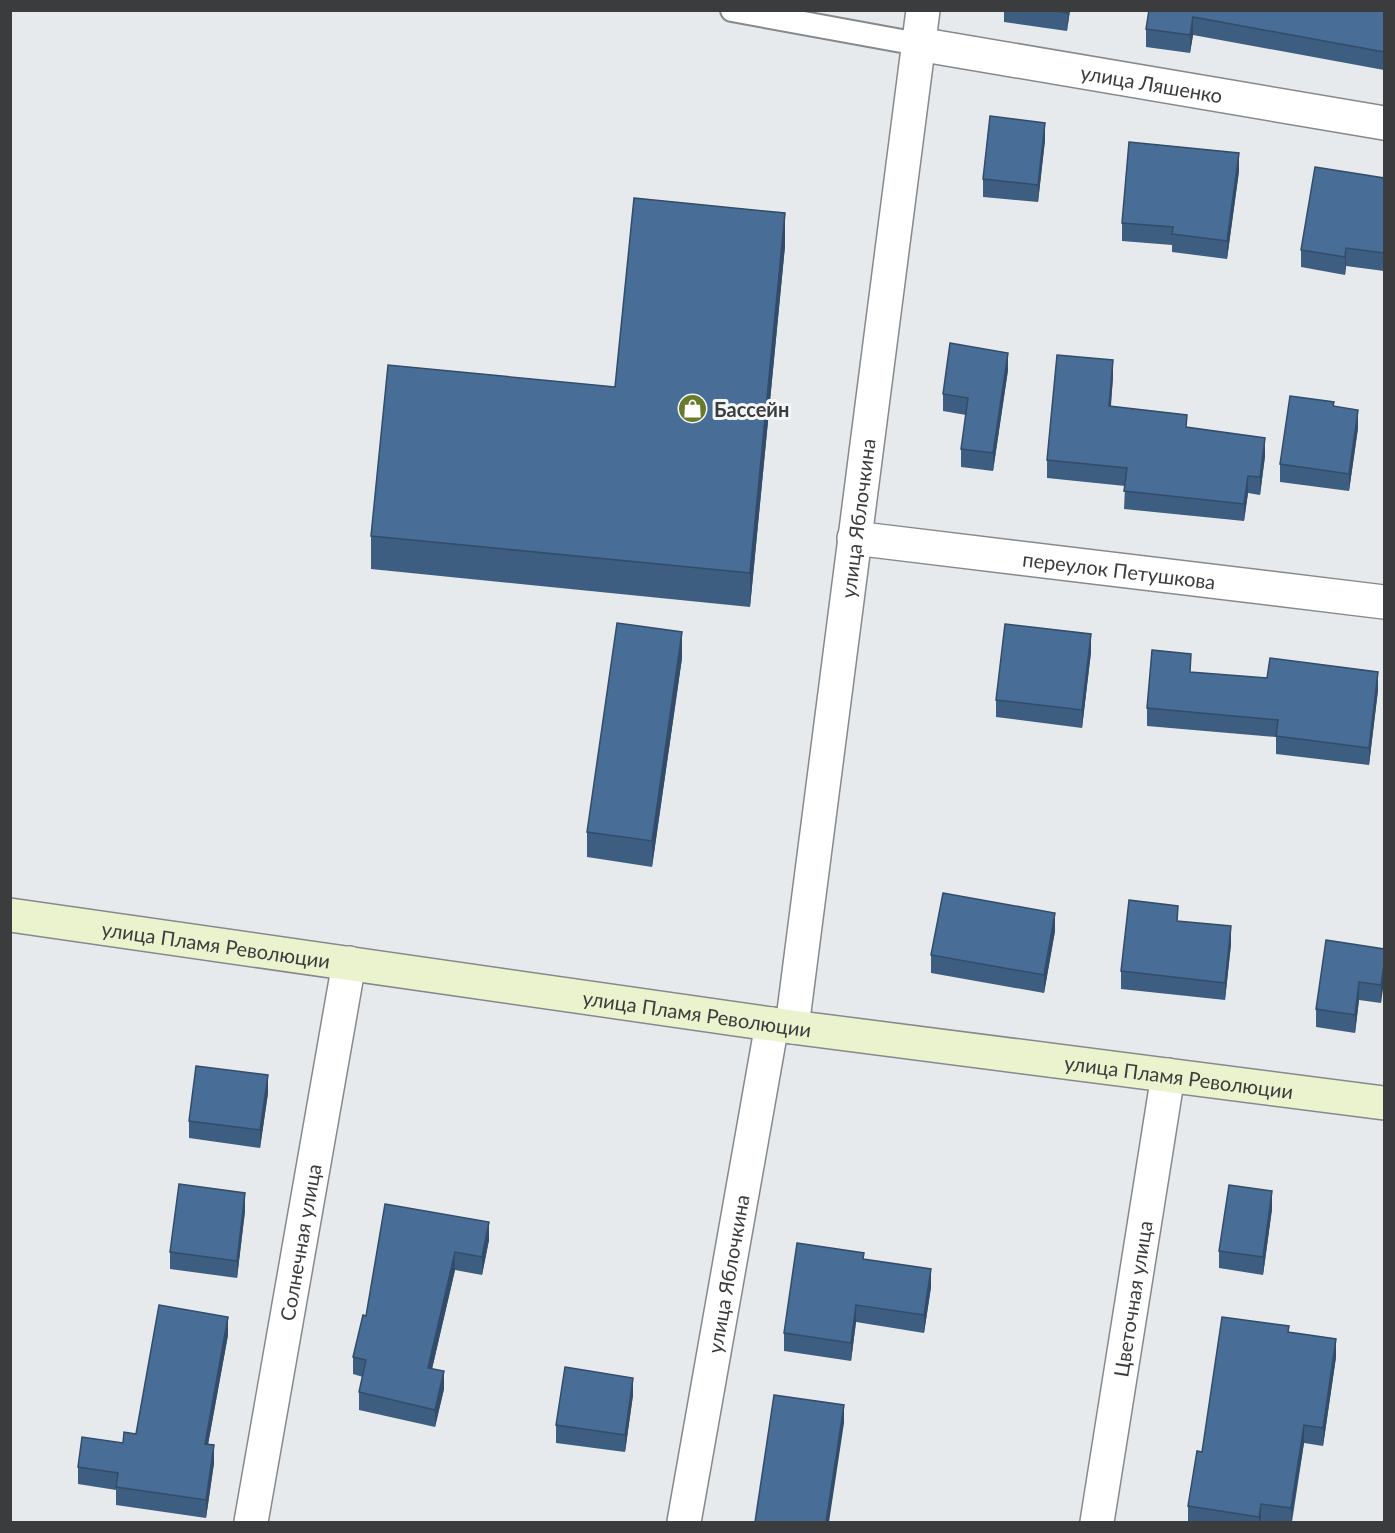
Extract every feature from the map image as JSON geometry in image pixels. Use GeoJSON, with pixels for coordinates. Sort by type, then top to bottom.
{"type":"FeatureCollection","features":[{"type":"Feature","properties":{"kind":"street","name":"улица Яблочкина"},"geometry":{"type":"LineString","coordinates":[[684,1522],[782,1025],[854,538],[923,10]]}},
{"type":"Feature","properties":{"kind":"street","name":"улица Ляшенко"},"geometry":{"type":"LineString","coordinates":[[918,44],[1384,123]]}},
{"type":"Feature","properties":{"kind":"street","name":"переулок Петушкова"},"geometry":{"type":"LineString","coordinates":[[854,538],[1384,602]]}},
{"type":"Feature","properties":{"kind":"street","name":"улица Пламя Революции"},"geometry":{"type":"LineString","coordinates":[[10,915],[782,1025],[1384,1103]]}},
{"type":"Feature","properties":{"kind":"street","name":"Солнечная улица"},"geometry":{"type":"LineString","coordinates":[[251,1522],[350,963]]}},
{"type":"Feature","properties":{"kind":"street","name":"Цветочная улица"},"geometry":{"type":"LineString","coordinates":[[1096,1522],[1168,1075]]}},
{"type":"Feature","properties":{"kind":"lane"},"geometry":{"type":"LineString","coordinates":[[732,10],[918,44]]}},
{"type":"Feature","properties":{"kind":"building"},"geometry":{"type":"Polygon","coordinates":[[[1048,10],[1068,10],[1067,13],[1048,10]]]}},
{"type":"Feature","properties":{"kind":"building"},"geometry":{"type":"Polygon","coordinates":[[[1149,10],[1384,10],[1384,52],[1193,17],[1190,35],[1146,29],[1149,10]]]}},
{"type":"Feature","properties":{"kind":"building"},"geometry":{"type":"Polygon","coordinates":[[[990,116],[1045,123],[1038,185],[983,179],[990,116]]]}},
{"type":"Feature","properties":{"kind":"building"},"geometry":{"type":"Polygon","coordinates":[[[1129,142],[1239,153],[1227,241],[1172,234],[1173,227],[1122,223],[1129,142]]]}},
{"type":"Feature","properties":{"kind":"building"},"geometry":{"type":"Polygon","coordinates":[[[1315,167],[1384,178],[1384,253],[1346,248],[1345,257],[1301,250],[1315,167]]]}},
{"type":"Feature","properties":{"kind":"building","name":"Бассейн"},"geometry":{"type":"Polygon","coordinates":[[[634,198],[785,213],[750,573],[371,536],[388,365],[615,387],[634,198]]]}},
{"type":"Feature","properties":{"kind":"building"},"geometry":{"type":"Polygon","coordinates":[[[950,343],[1008,353],[993,453],[961,449],[968,398],[943,394],[950,343]]]}},
{"type":"Feature","properties":{"kind":"building"},"geometry":{"type":"Polygon","coordinates":[[[1057,355],[1113,360],[1109,406],[1187,415],[1186,427],[1265,438],[1260,477],[1248,476],[1244,504],[1124,491],[1127,468],[1047,460],[1057,355]]]}},
{"type":"Feature","properties":{"kind":"building"},"geometry":{"type":"Polygon","coordinates":[[[1290,396],[1334,402],[1333,406],[1358,410],[1349,474],[1280,464],[1290,396]]]}},
{"type":"Feature","properties":{"kind":"building"},"geometry":{"type":"Polygon","coordinates":[[[617,623],[682,632],[652,841],[587,832],[617,623]]]}},
{"type":"Feature","properties":{"kind":"building"},"geometry":{"type":"Polygon","coordinates":[[[1005,624],[1091,634],[1082,710],[996,700],[1005,624]]]}},
{"type":"Feature","properties":{"kind":"building"},"geometry":{"type":"Polygon","coordinates":[[[1152,650],[1191,654],[1190,672],[1267,678],[1270,658],[1378,672],[1369,748],[1276,736],[1278,720],[1147,708],[1152,650]]]}},
{"type":"Feature","properties":{"kind":"building"},"geometry":{"type":"Polygon","coordinates":[[[943,893],[1055,913],[1044,975],[931,955],[943,893]]]}},
{"type":"Feature","properties":{"kind":"building"},"geometry":{"type":"Polygon","coordinates":[[[1129,900],[1178,906],[1177,921],[1231,926],[1225,983],[1121,971],[1129,900]]]}},
{"type":"Feature","properties":{"kind":"building"},"geometry":{"type":"Polygon","coordinates":[[[1326,940],[1384,949],[1381,985],[1359,982],[1355,1015],[1316,1009],[1326,940]]]}},
{"type":"Feature","properties":{"kind":"building"},"geometry":{"type":"Polygon","coordinates":[[[196,1066],[268,1075],[260,1130],[189,1121],[196,1066]]]}},
{"type":"Feature","properties":{"kind":"building"},"geometry":{"type":"Polygon","coordinates":[[[179,1184],[245,1193],[237,1261],[170,1252],[179,1184]]]}},
{"type":"Feature","properties":{"kind":"building"},"geometry":{"type":"Polygon","coordinates":[[[1229,1185],[1272,1191],[1263,1257],[1219,1251],[1229,1185]]]}},
{"type":"Feature","properties":{"kind":"building"},"geometry":{"type":"Polygon","coordinates":[[[385,1204],[489,1222],[482,1257],[455,1252],[428,1368],[444,1371],[435,1410],[359,1392],[366,1360],[353,1357],[363,1315],[366,1316],[385,1204]]]}},
{"type":"Feature","properties":{"kind":"building"},"geometry":{"type":"Polygon","coordinates":[[[797,1243],[864,1253],[863,1259],[931,1269],[924,1315],[856,1305],[851,1343],[784,1333],[797,1243]]]}},
{"type":"Feature","properties":{"kind":"building"},"geometry":{"type":"Polygon","coordinates":[[[159,1305],[228,1317],[205,1444],[214,1445],[206,1500],[116,1487],[118,1473],[78,1467],[82,1437],[123,1443],[124,1432],[136,1434],[159,1305]]]}},
{"type":"Feature","properties":{"kind":"building"},"geometry":{"type":"Polygon","coordinates":[[[1222,1317],[1289,1326],[1288,1332],[1336,1339],[1323,1428],[1304,1425],[1291,1508],[1261,1504],[1259,1517],[1188,1506],[1197,1451],[1202,1452],[1222,1317]]]}},
{"type":"Feature","properties":{"kind":"building"},"geometry":{"type":"Polygon","coordinates":[[[565,1367],[633,1378],[625,1435],[556,1425],[565,1367]]]}},
{"type":"Feature","properties":{"kind":"building"},"geometry":{"type":"Polygon","coordinates":[[[774,1395],[844,1405],[826,1522],[755,1522],[774,1395]]]}},
{"type":"Feature","properties":{"kind":"place","name":"Бассейн"},"geometry":{"type":"Point","coordinates":[693,409]}}]}
